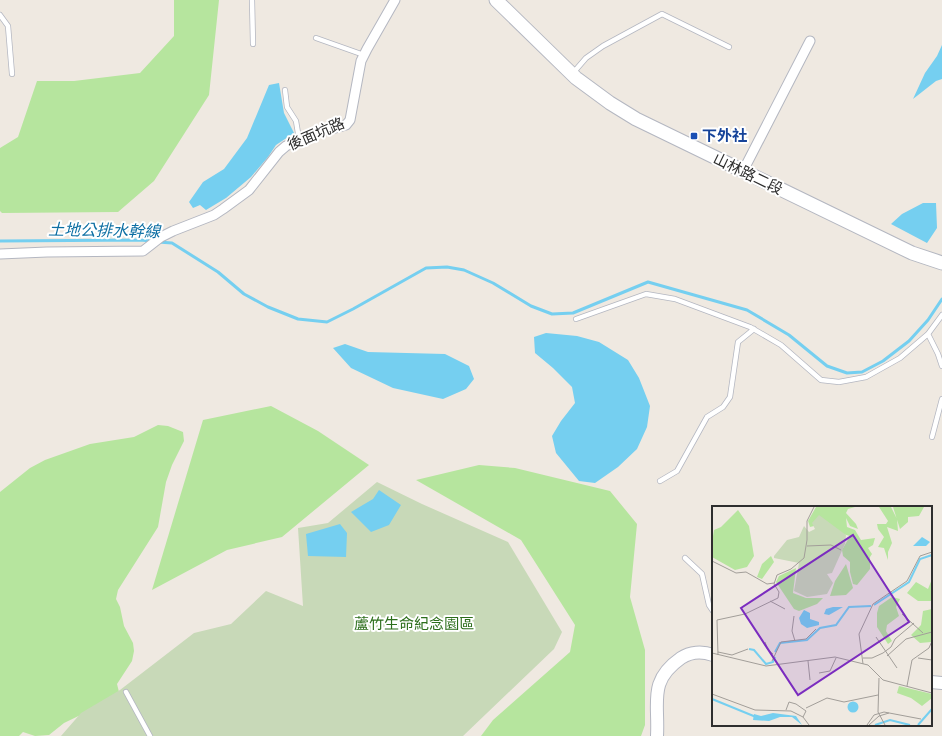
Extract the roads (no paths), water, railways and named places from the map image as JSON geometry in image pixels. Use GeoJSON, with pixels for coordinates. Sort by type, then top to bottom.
{"type":"FeatureCollection","features":[{"type":"Feature","properties":{"kind":"main road","name":"山林路二段"},"geometry":{"type":"LineString","coordinates":[[496,0],[572,74],[593,91],[636,118],[912,252],[942,263]]}},
{"type":"Feature","properties":{"kind":"street","name":"後面坑路"},"geometry":{"type":"LineString","coordinates":[[0,254],[142,251],[161,237],[223,210],[249,190],[279,152],[286,146],[299,139],[346,125],[350,120],[359,72],[364,56],[395,0]]}},
{"type":"Feature","properties":{"kind":"street"},"geometry":{"type":"LineString","coordinates":[[743,171],[810,41]]}},
{"type":"Feature","properties":{"kind":"street"},"geometry":{"type":"LineString","coordinates":[[657,736],[657,693],[659,682],[669,667],[686,655],[701,652],[712,655]]}},
{"type":"Feature","properties":{"kind":"street"},"geometry":{"type":"LineString","coordinates":[[932,682],[942,683]]}},
{"type":"Feature","properties":{"kind":"lane"},"geometry":{"type":"LineString","coordinates":[[252,0],[253,44]]}},
{"type":"Feature","properties":{"kind":"lane"},"geometry":{"type":"LineString","coordinates":[[0,14],[8,26],[12,74]]}},
{"type":"Feature","properties":{"kind":"lane"},"geometry":{"type":"LineString","coordinates":[[572,74],[586,58],[603,46],[662,14],[729,47]]}},
{"type":"Feature","properties":{"kind":"lane"},"geometry":{"type":"LineString","coordinates":[[316,38],[364,56]]}},
{"type":"Feature","properties":{"kind":"lane"},"geometry":{"type":"LineString","coordinates":[[285,90],[287,107],[296,121],[299,139]]}},
{"type":"Feature","properties":{"kind":"lane"},"geometry":{"type":"LineString","coordinates":[[576,319],[646,294],[675,299],[754,329],[781,345],[821,380],[839,382],[866,377],[900,358],[928,334],[942,315]]}},
{"type":"Feature","properties":{"kind":"lane"},"geometry":{"type":"LineString","coordinates":[[660,480],[677,471],[707,417],[723,407],[730,397],[738,342],[754,329]]}},
{"type":"Feature","properties":{"kind":"lane"},"geometry":{"type":"LineString","coordinates":[[928,334],[942,366]]}},
{"type":"Feature","properties":{"kind":"lane"},"geometry":{"type":"LineString","coordinates":[[932,437],[942,398]]}},
{"type":"Feature","properties":{"kind":"lane"},"geometry":{"type":"LineString","coordinates":[[685,558],[702,574],[709,605],[712,610]]}},
{"type":"Feature","properties":{"kind":"lane"},"geometry":{"type":"LineString","coordinates":[[126,692],[150,736]]}},
{"type":"Feature","properties":{"kind":"water"},"geometry":{"type":"Polygon","coordinates":[[[942,45],[942,79],[936,81],[913,99],[925,73],[937,56],[942,45]]]}},
{"type":"Feature","properties":{"kind":"water"},"geometry":{"type":"Polygon","coordinates":[[[279,83],[284,113],[294,133],[276,145],[251,177],[226,198],[206,210],[200,205],[193,208],[189,202],[203,182],[224,169],[247,138],[269,85],[279,83]]]}},
{"type":"Feature","properties":{"kind":"water"},"geometry":{"type":"Polygon","coordinates":[[[923,203],[936,203],[937,228],[927,243],[891,224],[902,214],[923,203]]]}},
{"type":"Feature","properties":{"kind":"water"},"geometry":{"type":"Polygon","coordinates":[[[546,333],[577,336],[599,342],[628,360],[639,378],[650,406],[647,427],[637,449],[618,467],[595,483],[579,481],[556,453],[552,436],[575,403],[572,387],[535,353],[534,337],[546,333]]]}},
{"type":"Feature","properties":{"kind":"water"},"geometry":{"type":"Polygon","coordinates":[[[345,344],[368,352],[445,354],[469,366],[474,379],[466,389],[443,399],[393,388],[351,368],[333,348],[345,344]]]}},
{"type":"Feature","properties":{"kind":"water"},"geometry":{"type":"Polygon","coordinates":[[[379,490],[401,505],[389,525],[371,532],[351,512],[373,499],[379,490]]]}},
{"type":"Feature","properties":{"kind":"water"},"geometry":{"type":"Polygon","coordinates":[[[340,524],[347,533],[346,557],[308,556],[306,534],[340,524]]]}},
{"type":"Feature","properties":{"kind":"waterway","name":"土地公排水幹線"},"geometry":{"type":"LineString","coordinates":[[0,241],[152,241]]}},
{"type":"Feature","properties":{"kind":"waterway","name":"土地公排水幹線"},"geometry":{"type":"LineString","coordinates":[[158,242],[172,243],[218,272],[244,294],[268,307],[298,319],[327,322],[426,268],[447,267],[464,270],[493,283],[531,306],[552,314],[573,313],[648,282],[747,310],[789,335],[827,366],[847,373],[862,372],[883,361],[909,341],[928,320],[942,299]]}},
{"type":"Feature","properties":{"kind":"place","name":"下外社"},"geometry":{"type":"Point","coordinates":[694,136]}},
{"type":"Feature","properties":{"kind":"park label","name":"蘆竹生命紀念園區"},"geometry":{"type":"Point","coordinates":[414,624]}}]}
